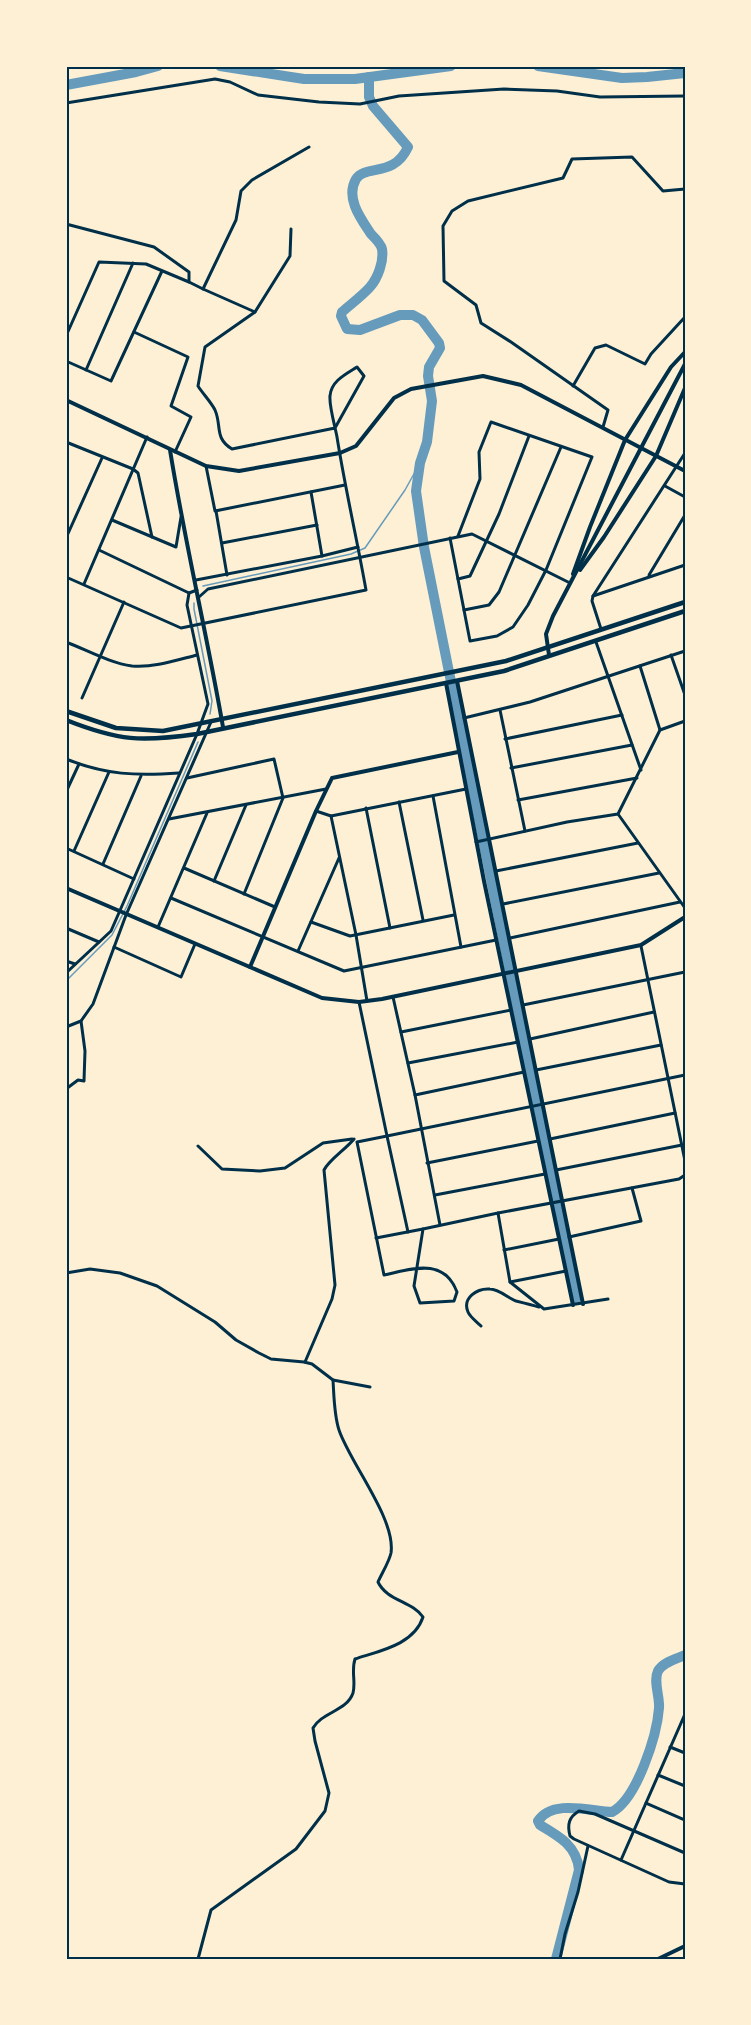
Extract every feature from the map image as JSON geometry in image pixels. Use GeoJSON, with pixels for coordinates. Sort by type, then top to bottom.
{"type":"FeatureCollection","features":[{"type":"Feature","properties":{"kind":"main road"},"geometry":{"type":"LineString","coordinates":[[66,711],[96,723],[127,729],[163,731],[507,661],[685,602]]}},
{"type":"Feature","properties":{"kind":"main road"},"geometry":{"type":"LineString","coordinates":[[66,720],[103,734],[134,739],[160,740],[197,734],[504,671],[685,610]]}},
{"type":"Feature","properties":{"kind":"street"},"geometry":{"type":"LineString","coordinates":[[66,103],[215,79],[230,82],[258,95],[360,104],[399,96],[504,89],[557,91],[600,97],[685,96]]}},
{"type":"Feature","properties":{"kind":"street"},"geometry":{"type":"LineString","coordinates":[[203,289],[236,220],[241,191],[252,180],[309,147]]}},
{"type":"Feature","properties":{"kind":"street"},"geometry":{"type":"LineString","coordinates":[[603,427],[608,410],[481,323],[476,305],[444,281],[443,226],[452,211],[468,201],[563,178],[572,159],[632,157],[663,191],[685,189]]}},
{"type":"Feature","properties":{"kind":"street"},"geometry":{"type":"LineString","coordinates":[[66,224],[153,247],[189,272],[189,282]]}},
{"type":"Feature","properties":{"kind":"street"},"geometry":{"type":"LineString","coordinates":[[66,577],[181,628],[366,590],[339,453],[335,428],[330,395],[337,379],[357,367],[364,376],[335,428],[232,449],[224,444],[215,411],[198,386],[205,347],[255,312],[290,256],[291,229]]}},
{"type":"Feature","properties":{"kind":"street"},"geometry":{"type":"LineString","coordinates":[[66,336],[99,262],[146,264],[255,312]]}},
{"type":"Feature","properties":{"kind":"street"},"geometry":{"type":"LineString","coordinates":[[86,370],[133,263]]}},
{"type":"Feature","properties":{"kind":"street"},"geometry":{"type":"LineString","coordinates":[[66,361],[111,381],[162,271]]}},
{"type":"Feature","properties":{"kind":"street"},"geometry":{"type":"LineString","coordinates":[[573,386],[595,348],[606,345],[645,364],[651,354],[685,317]]}},
{"type":"Feature","properties":{"kind":"street"},"geometry":{"type":"LineString","coordinates":[[134,332],[188,357],[171,406],[192,417],[175,452]]}},
{"type":"Feature","properties":{"kind":"street"},"geometry":{"type":"LineString","coordinates":[[571,582],[625,440],[671,367],[685,352]]}},
{"type":"Feature","properties":{"kind":"street"},"geometry":{"type":"LineString","coordinates":[[549,655],[546,634],[685,364]]}},
{"type":"Feature","properties":{"kind":"street"},"geometry":{"type":"LineString","coordinates":[[66,400],[206,466],[239,471],[339,453],[356,446],[394,398],[411,389],[483,376],[522,385],[685,471]]}},
{"type":"Feature","properties":{"kind":"street"},"geometry":{"type":"LineString","coordinates":[[571,582],[604,537],[656,456],[685,388]]}},
{"type":"Feature","properties":{"kind":"street"},"geometry":{"type":"LineString","coordinates":[[450,538],[470,640],[496,636],[513,627],[528,605],[546,570],[592,457],[491,422],[479,452],[480,478],[458,536]]}},
{"type":"Feature","properties":{"kind":"street"},"geometry":{"type":"LineString","coordinates":[[458,579],[470,576],[487,542],[529,436]]}},
{"type":"Feature","properties":{"kind":"street"},"geometry":{"type":"LineString","coordinates":[[84,585],[147,437]]}},
{"type":"Feature","properties":{"kind":"street"},"geometry":{"type":"LineString","coordinates":[[66,442],[138,473],[152,537]]}},
{"type":"Feature","properties":{"kind":"street"},"geometry":{"type":"LineString","coordinates":[[464,610],[489,605],[499,592],[561,447]]}},
{"type":"Feature","properties":{"kind":"street"},"geometry":{"type":"LineString","coordinates":[[170,449],[181,517],[196,580],[202,625],[223,727]]}},
{"type":"Feature","properties":{"kind":"street"},"geometry":{"type":"LineString","coordinates":[[602,629],[592,601],[593,596],[685,453]]}},
{"type":"Feature","properties":{"kind":"street"},"geometry":{"type":"LineString","coordinates":[[66,538],[102,458]]}},
{"type":"Feature","properties":{"kind":"street"},"geometry":{"type":"LineString","coordinates":[[206,466],[227,575]]}},
{"type":"Feature","properties":{"kind":"street"},"geometry":{"type":"LineString","coordinates":[[215,511],[345,485]]}},
{"type":"Feature","properties":{"kind":"street"},"geometry":{"type":"LineString","coordinates":[[665,486],[685,496]]}},
{"type":"Feature","properties":{"kind":"street"},"geometry":{"type":"LineString","coordinates":[[311,492],[322,556]]}},
{"type":"Feature","properties":{"kind":"street"},"geometry":{"type":"LineString","coordinates":[[648,577],[685,516]]}},
{"type":"Feature","properties":{"kind":"street"},"geometry":{"type":"LineString","coordinates":[[112,519],[176,547],[181,517]]}},
{"type":"Feature","properties":{"kind":"street"},"geometry":{"type":"LineString","coordinates":[[222,543],[316,525]]}},
{"type":"Feature","properties":{"kind":"street"},"geometry":{"type":"LineString","coordinates":[[196,580],[322,556],[472,534],[571,582]]}},
{"type":"Feature","properties":{"kind":"street"},"geometry":{"type":"LineString","coordinates":[[99,549],[189,592],[197,590]]}},
{"type":"Feature","properties":{"kind":"street"},"geometry":{"type":"LineString","coordinates":[[199,597],[208,588],[359,552]]}},
{"type":"Feature","properties":{"kind":"street"},"geometry":{"type":"LineString","coordinates":[[593,596],[685,565]]}},
{"type":"Feature","properties":{"kind":"street"},"geometry":{"type":"LineString","coordinates":[[66,973],[111,931],[208,704],[187,605],[189,592]]}},
{"type":"Feature","properties":{"kind":"street"},"geometry":{"type":"LineString","coordinates":[[82,698],[124,602]]}},
{"type":"Feature","properties":{"kind":"street"},"geometry":{"type":"LineString","coordinates":[[596,640],[607,678],[641,770]]}},
{"type":"Feature","properties":{"kind":"street"},"geometry":{"type":"LineString","coordinates":[[66,642],[133,666],[158,664],[197,655]]}},
{"type":"Feature","properties":{"kind":"street"},"geometry":{"type":"LineString","coordinates":[[464,718],[607,678],[685,651]]}},
{"type":"Feature","properties":{"kind":"street"},"geometry":{"type":"LineString","coordinates":[[672,655],[685,695]]}},
{"type":"Feature","properties":{"kind":"street"},"geometry":{"type":"LineString","coordinates":[[618,814],[660,730],[640,666]]}},
{"type":"Feature","properties":{"kind":"street"},"geometry":{"type":"LineString","coordinates":[[457,681],[583,1304]]}},
{"type":"Feature","properties":{"kind":"street"},"geometry":{"type":"LineString","coordinates":[[446,683],[496,940],[573,1305]]}},
{"type":"Feature","properties":{"kind":"street"},"geometry":{"type":"LineString","coordinates":[[500,709],[525,831]]}},
{"type":"Feature","properties":{"kind":"street"},"geometry":{"type":"LineString","coordinates":[[505,739],[622,715]]}},
{"type":"Feature","properties":{"kind":"street"},"geometry":{"type":"LineString","coordinates":[[660,730],[685,721]]}},
{"type":"Feature","properties":{"kind":"street"},"geometry":{"type":"LineString","coordinates":[[66,1026],[81,1021],[93,1004],[126,915],[211,722]]}},
{"type":"Feature","properties":{"kind":"street"},"geometry":{"type":"LineString","coordinates":[[511,768],[632,745]]}},
{"type":"Feature","properties":{"kind":"street"},"geometry":{"type":"LineString","coordinates":[[250,967],[332,778],[458,752]]}},
{"type":"Feature","properties":{"kind":"street"},"geometry":{"type":"LineString","coordinates":[[66,759],[109,772],[141,776],[179,772]]}},
{"type":"Feature","properties":{"kind":"street"},"geometry":{"type":"LineString","coordinates":[[187,778],[273,759],[283,798],[244,894]]}},
{"type":"Feature","properties":{"kind":"street"},"geometry":{"type":"LineString","coordinates":[[66,792],[79,764]]}},
{"type":"Feature","properties":{"kind":"street"},"geometry":{"type":"LineString","coordinates":[[74,851],[109,772]]}},
{"type":"Feature","properties":{"kind":"street"},"geometry":{"type":"LineString","coordinates":[[103,864],[141,776]]}},
{"type":"Feature","properties":{"kind":"street"},"geometry":{"type":"LineString","coordinates":[[518,800],[637,778]]}},
{"type":"Feature","properties":{"kind":"street"},"geometry":{"type":"LineString","coordinates":[[169,819],[326,789]]}},
{"type":"Feature","properties":{"kind":"street"},"geometry":{"type":"LineString","coordinates":[[316,811],[331,816],[466,789]]}},
{"type":"Feature","properties":{"kind":"street"},"geometry":{"type":"LineString","coordinates":[[433,796],[461,947]]}},
{"type":"Feature","properties":{"kind":"street"},"geometry":{"type":"LineString","coordinates":[[399,802],[423,921]]}},
{"type":"Feature","properties":{"kind":"street"},"geometry":{"type":"LineString","coordinates":[[214,881],[246,806]]}},
{"type":"Feature","properties":{"kind":"street"},"geometry":{"type":"LineString","coordinates":[[366,808],[390,928]]}},
{"type":"Feature","properties":{"kind":"street"},"geometry":{"type":"LineString","coordinates":[[158,927],[207,813]]}},
{"type":"Feature","properties":{"kind":"street"},"geometry":{"type":"LineString","coordinates":[[476,842],[618,814]]}},
{"type":"Feature","properties":{"kind":"street"},"geometry":{"type":"LineString","coordinates":[[618,814],[685,908]]}},
{"type":"Feature","properties":{"kind":"street"},"geometry":{"type":"LineString","coordinates":[[331,816],[356,935],[367,1001]]}},
{"type":"Feature","properties":{"kind":"street"},"geometry":{"type":"LineString","coordinates":[[496,871],[638,843]]}},
{"type":"Feature","properties":{"kind":"street"},"geometry":{"type":"LineString","coordinates":[[66,848],[134,879]]}},
{"type":"Feature","properties":{"kind":"street"},"geometry":{"type":"LineString","coordinates":[[298,951],[340,857]]}},
{"type":"Feature","properties":{"kind":"street"},"geometry":{"type":"LineString","coordinates":[[184,868],[275,907]]}},
{"type":"Feature","properties":{"kind":"street"},"geometry":{"type":"LineString","coordinates":[[503,904],[659,873]]}},
{"type":"Feature","properties":{"kind":"street"},"geometry":{"type":"LineString","coordinates":[[66,888],[322,998],[359,1002],[504,975],[641,945],[685,917]]}},
{"type":"Feature","properties":{"kind":"street"},"geometry":{"type":"LineString","coordinates":[[171,897],[344,970],[496,940]]}},
{"type":"Feature","properties":{"kind":"street"},"geometry":{"type":"LineString","coordinates":[[510,938],[680,902]]}},
{"type":"Feature","properties":{"kind":"street"},"geometry":{"type":"LineString","coordinates":[[311,922],[350,936],[454,915]]}},
{"type":"Feature","properties":{"kind":"street"},"geometry":{"type":"LineString","coordinates":[[66,928],[99,942]]}},
{"type":"Feature","properties":{"kind":"street"},"geometry":{"type":"LineString","coordinates":[[114,947],[181,977],[196,943]]}},
{"type":"Feature","properties":{"kind":"street"},"geometry":{"type":"LineString","coordinates":[[641,945],[685,1161]]}},
{"type":"Feature","properties":{"kind":"street"},"geometry":{"type":"LineString","coordinates":[[66,961],[75,964]]}},
{"type":"Feature","properties":{"kind":"street"},"geometry":{"type":"LineString","coordinates":[[523,1005],[684,972],[685,980]]}},
{"type":"Feature","properties":{"kind":"street"},"geometry":{"type":"LineString","coordinates":[[393,997],[440,1225]]}},
{"type":"Feature","properties":{"kind":"street"},"geometry":{"type":"LineString","coordinates":[[359,1002],[408,1232]]}},
{"type":"Feature","properties":{"kind":"street"},"geometry":{"type":"LineString","coordinates":[[401,1032],[511,1010]]}},
{"type":"Feature","properties":{"kind":"street"},"geometry":{"type":"LineString","coordinates":[[530,1039],[655,1012]]}},
{"type":"Feature","properties":{"kind":"street"},"geometry":{"type":"LineString","coordinates":[[66,1089],[78,1080],[84,1081],[85,1051],[81,1021]]}},
{"type":"Feature","properties":{"kind":"street"},"geometry":{"type":"LineString","coordinates":[[408,1063],[518,1042]]}},
{"type":"Feature","properties":{"kind":"street"},"geometry":{"type":"LineString","coordinates":[[536,1070],[662,1045]]}},
{"type":"Feature","properties":{"kind":"street"},"geometry":{"type":"LineString","coordinates":[[415,1095],[524,1072]]}},
{"type":"Feature","properties":{"kind":"street"},"geometry":{"type":"LineString","coordinates":[[423,1228],[417,1268],[414,1286],[420,1303],[454,1301],[457,1292],[453,1282],[438,1269],[417,1268],[384,1275],[357,1142],[685,1075]]}},
{"type":"Feature","properties":{"kind":"street"},"geometry":{"type":"LineString","coordinates":[[550,1139],[675,1113]]}},
{"type":"Feature","properties":{"kind":"street"},"geometry":{"type":"LineString","coordinates":[[198,1146],[222,1169],[260,1171],[285,1168],[323,1143],[354,1139],[343,1152],[327,1164],[324,1170],[335,1285],[333,1299],[304,1362]]}},
{"type":"Feature","properties":{"kind":"street"},"geometry":{"type":"LineString","coordinates":[[427,1163],[538,1141]]}},
{"type":"Feature","properties":{"kind":"street"},"geometry":{"type":"LineString","coordinates":[[556,1170],[682,1145]]}},
{"type":"Feature","properties":{"kind":"street"},"geometry":{"type":"LineString","coordinates":[[435,1195],[545,1174]]}},
{"type":"Feature","properties":{"kind":"street"},"geometry":{"type":"LineString","coordinates":[[376,1238],[679,1179],[685,1175]]}},
{"type":"Feature","properties":{"kind":"street"},"geometry":{"type":"LineString","coordinates":[[569,1237],[640,1221],[632,1188]]}},
{"type":"Feature","properties":{"kind":"street"},"geometry":{"type":"LineString","coordinates":[[498,1214],[510,1282],[544,1309]]}},
{"type":"Feature","properties":{"kind":"street"},"geometry":{"type":"LineString","coordinates":[[504,1250],[559,1239]]}},
{"type":"Feature","properties":{"kind":"street"},"geometry":{"type":"LineString","coordinates":[[66,1273],[90,1269],[120,1273],[157,1286],[215,1322],[236,1340],[270,1359],[312,1364],[333,1380],[370,1387]]}},
{"type":"Feature","properties":{"kind":"street"},"geometry":{"type":"LineString","coordinates":[[510,1282],[566,1272]]}},
{"type":"Feature","properties":{"kind":"street"},"geometry":{"type":"LineString","coordinates":[[481,1326],[469,1314],[466,1306],[473,1293],[480,1290],[491,1288],[516,1301],[544,1309],[608,1299]]}},
{"type":"Feature","properties":{"kind":"street"},"geometry":{"type":"LineString","coordinates":[[198,1959],[211,1910],[296,1848],[325,1811],[329,1793],[313,1728],[323,1717],[349,1700],[352,1694],[352,1667],[355,1659],[397,1645],[413,1634],[420,1626],[423,1617],[419,1611],[388,1594],[378,1582],[391,1554],[390,1539],[382,1515],[339,1430],[333,1380]]}},
{"type":"Feature","properties":{"kind":"street"},"geometry":{"type":"LineString","coordinates":[[621,1860],[685,1716]]}},
{"type":"Feature","properties":{"kind":"street"},"geometry":{"type":"LineString","coordinates":[[670,1747],[685,1754]]}},
{"type":"Feature","properties":{"kind":"street"},"geometry":{"type":"LineString","coordinates":[[658,1775],[685,1786]]}},
{"type":"Feature","properties":{"kind":"street"},"geometry":{"type":"LineString","coordinates":[[646,1803],[685,1820]]}},
{"type":"Feature","properties":{"kind":"street"},"geometry":{"type":"LineString","coordinates":[[685,1853],[595,1814],[579,1811],[572,1815],[569,1822],[570,1836],[588,1846],[669,1882],[685,1884]]}},
{"type":"Feature","properties":{"kind":"street"},"geometry":{"type":"LineString","coordinates":[[560,1959],[588,1846]]}},
{"type":"Feature","properties":{"kind":"street"},"geometry":{"type":"LineString","coordinates":[[658,1959],[685,1946]]}},
{"type":"Feature","properties":{"kind":"waterway"},"geometry":{"type":"LineString","coordinates":[[66,85],[158,66]]}},
{"type":"Feature","properties":{"kind":"waterway"},"geometry":{"type":"LineString","coordinates":[[220,66],[304,79],[355,79],[451,66]]}},
{"type":"Feature","properties":{"kind":"waterway"},"geometry":{"type":"LineString","coordinates":[[538,66],[622,78],[685,73]]}},
{"type":"Feature","properties":{"kind":"waterway"},"geometry":{"type":"LineString","coordinates":[[369,77],[369,97],[373,106],[408,147],[395,163],[366,172],[356,179],[353,186],[353,201],[359,215],[380,245],[382,259],[376,279],[364,294],[342,312],[341,316],[347,329],[360,330],[400,315],[413,315],[422,320],[439,343],[440,348],[429,367],[432,401],[427,442],[420,463],[416,491],[424,547],[576,1299]]}},
{"type":"Feature","properties":{"kind":"waterway"},"geometry":{"type":"LineString","coordinates":[[203,586],[351,554],[365,548],[405,490],[420,463]]}},
{"type":"Feature","properties":{"kind":"waterway"},"geometry":{"type":"LineString","coordinates":[[194,603],[212,701],[210,714]]}},
{"type":"Feature","properties":{"kind":"waterway"},"geometry":{"type":"LineString","coordinates":[[66,981],[112,935],[127,906],[198,742]]}},
{"type":"Feature","properties":{"kind":"waterway"},"geometry":{"type":"LineString","coordinates":[[556,1959],[579,1870],[578,1862],[571,1848],[540,1825],[538,1821],[544,1814],[562,1808],[612,1812],[621,1805],[630,1794],[650,1749],[659,1708],[656,1679],[658,1671],[666,1663],[685,1655]]}}]}
